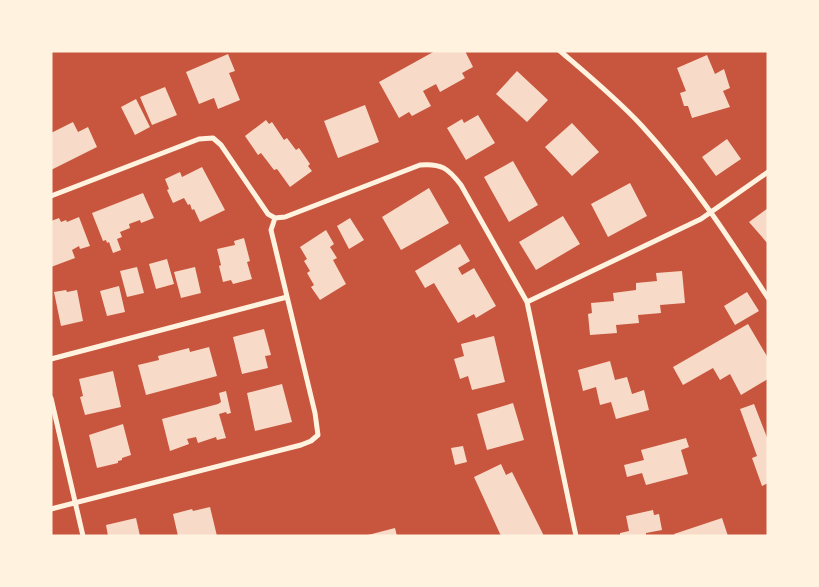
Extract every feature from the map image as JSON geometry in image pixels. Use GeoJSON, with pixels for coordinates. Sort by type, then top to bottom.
{"type":"FeatureCollection","features":[{"type":"Feature","properties":{"kind":"street"},"geometry":{"type":"LineString","coordinates":[[560,51],[602,87],[642,126],[711,213],[768,298]]}},
{"type":"Feature","properties":{"kind":"street"},"geometry":{"type":"LineString","coordinates":[[51,196],[199,139],[213,138],[221,145],[268,214],[275,218],[285,218],[420,165],[443,166],[453,174],[461,185],[527,302],[576,536]]}},
{"type":"Feature","properties":{"kind":"street"},"geometry":{"type":"LineString","coordinates":[[527,302],[711,213],[768,172]]}},
{"type":"Feature","properties":{"kind":"street"},"geometry":{"type":"LineString","coordinates":[[51,509],[311,441],[318,434],[318,426],[271,230],[275,218]]}},
{"type":"Feature","properties":{"kind":"street"},"geometry":{"type":"LineString","coordinates":[[51,360],[287,297]]}},
{"type":"Feature","properties":{"kind":"street"},"geometry":{"type":"LineString","coordinates":[[51,398],[83,536]]}},
{"type":"Feature","properties":{"kind":"building"},"geometry":{"type":"Polygon","coordinates":[[[435,51],[465,51],[473,67],[462,73],[465,78],[440,92],[436,84],[423,91],[431,106],[412,116],[409,112],[399,118],[379,82],[435,51]]]}},
{"type":"Feature","properties":{"kind":"building"},"geometry":{"type":"Polygon","coordinates":[[[228,54],[235,71],[229,73],[240,100],[218,109],[214,98],[199,104],[186,72],[228,54]]]}},
{"type":"Feature","properties":{"kind":"building"},"geometry":{"type":"Polygon","coordinates":[[[707,55],[715,74],[724,69],[730,88],[723,91],[730,107],[692,118],[688,106],[684,106],[680,93],[686,91],[677,68],[707,55]]]}},
{"type":"Feature","properties":{"kind":"building"},"geometry":{"type":"Polygon","coordinates":[[[517,71],[548,100],[527,122],[496,94],[517,71]]]}},
{"type":"Feature","properties":{"kind":"building"},"geometry":{"type":"Polygon","coordinates":[[[165,87],[177,115],[152,125],[140,97],[165,87]]]}},
{"type":"Feature","properties":{"kind":"building"},"geometry":{"type":"Polygon","coordinates":[[[136,99],[150,127],[135,135],[121,107],[136,99]]]}},
{"type":"Feature","properties":{"kind":"building"},"geometry":{"type":"Polygon","coordinates":[[[365,105],[379,142],[338,158],[324,121],[365,105]]]}},
{"type":"Feature","properties":{"kind":"building"},"geometry":{"type":"Polygon","coordinates":[[[478,115],[495,143],[466,160],[447,128],[462,119],[464,123],[478,115]]]}},
{"type":"Feature","properties":{"kind":"building"},"geometry":{"type":"Polygon","coordinates":[[[266,120],[269,124],[272,122],[284,140],[287,138],[296,150],[299,148],[310,164],[308,166],[312,171],[290,187],[277,169],[274,170],[261,153],[258,155],[245,136],[266,120]]]}},
{"type":"Feature","properties":{"kind":"building"},"geometry":{"type":"Polygon","coordinates":[[[73,122],[78,132],[88,127],[97,147],[51,170],[51,133],[73,122]]]}},
{"type":"Feature","properties":{"kind":"building"},"geometry":{"type":"Polygon","coordinates":[[[572,123],[599,152],[572,176],[545,147],[572,123]]]}},
{"type":"Feature","properties":{"kind":"building"},"geometry":{"type":"Polygon","coordinates":[[[727,139],[741,159],[716,176],[702,157],[727,139]]]}},
{"type":"Feature","properties":{"kind":"building"},"geometry":{"type":"Polygon","coordinates":[[[513,161],[538,205],[509,222],[484,177],[513,161]]]}},
{"type":"Feature","properties":{"kind":"building"},"geometry":{"type":"Polygon","coordinates":[[[202,167],[225,210],[200,222],[194,209],[192,210],[190,204],[188,205],[184,198],[173,203],[167,190],[169,189],[165,179],[180,172],[182,177],[202,167]]]}},
{"type":"Feature","properties":{"kind":"building"},"geometry":{"type":"Polygon","coordinates":[[[630,183],[647,216],[608,237],[591,204],[630,183]]]}},
{"type":"Feature","properties":{"kind":"building"},"geometry":{"type":"Polygon","coordinates":[[[429,188],[449,223],[401,250],[382,217],[429,188]]]}},
{"type":"Feature","properties":{"kind":"building"},"geometry":{"type":"Polygon","coordinates":[[[143,193],[154,218],[141,223],[140,220],[129,224],[130,228],[120,232],[122,237],[117,239],[121,250],[113,253],[109,242],[103,241],[92,213],[143,193]]]}},
{"type":"Feature","properties":{"kind":"building"},"geometry":{"type":"Polygon","coordinates":[[[768,208],[768,244],[749,222],[768,208]]]}},
{"type":"Feature","properties":{"kind":"building"},"geometry":{"type":"Polygon","coordinates":[[[563,216],[580,244],[536,270],[519,242],[563,216]]]}},
{"type":"Feature","properties":{"kind":"building"},"geometry":{"type":"Polygon","coordinates":[[[79,217],[90,246],[80,249],[79,246],[72,250],[75,258],[51,267],[51,221],[59,218],[61,222],[66,220],[67,222],[79,217]]]}},
{"type":"Feature","properties":{"kind":"building"},"geometry":{"type":"Polygon","coordinates":[[[350,218],[364,240],[349,249],[337,226],[350,218]]]}},
{"type":"Feature","properties":{"kind":"building"},"geometry":{"type":"Polygon","coordinates":[[[326,230],[334,244],[330,247],[337,258],[333,260],[346,284],[320,300],[311,287],[314,285],[307,273],[310,271],[304,261],[307,259],[300,247],[326,230]]]}},
{"type":"Feature","properties":{"kind":"building"},"geometry":{"type":"Polygon","coordinates":[[[244,238],[250,261],[247,262],[252,279],[233,284],[231,280],[223,282],[217,249],[235,245],[234,241],[244,238]]]}},
{"type":"Feature","properties":{"kind":"building"},"geometry":{"type":"Polygon","coordinates":[[[460,244],[470,261],[458,268],[462,275],[474,268],[496,306],[476,318],[474,314],[458,323],[434,283],[425,288],[415,271],[460,244]]]}},
{"type":"Feature","properties":{"kind":"building"},"geometry":{"type":"Polygon","coordinates":[[[167,259],[174,284],[156,289],[149,264],[167,259]]]}},
{"type":"Feature","properties":{"kind":"building"},"geometry":{"type":"Polygon","coordinates":[[[137,267],[144,293],[127,297],[120,271],[137,267]]]}},
{"type":"Feature","properties":{"kind":"building"},"geometry":{"type":"Polygon","coordinates":[[[195,267],[201,293],[181,298],[174,272],[195,267]]]}},
{"type":"Feature","properties":{"kind":"building"},"geometry":{"type":"Polygon","coordinates":[[[682,271],[685,303],[660,305],[661,313],[638,315],[639,323],[616,325],[617,333],[590,335],[588,314],[592,313],[591,303],[614,301],[613,293],[636,290],[636,283],[657,281],[656,273],[682,271]]]}},
{"type":"Feature","properties":{"kind":"building"},"geometry":{"type":"Polygon","coordinates":[[[119,286],[125,312],[107,316],[100,291],[119,286]]]}},
{"type":"Feature","properties":{"kind":"building"},"geometry":{"type":"Polygon","coordinates":[[[66,290],[67,292],[77,290],[83,321],[61,326],[54,292],[66,290]]]}},
{"type":"Feature","properties":{"kind":"building"},"geometry":{"type":"Polygon","coordinates":[[[747,292],[759,311],[735,325],[724,306],[747,292]]]}},
{"type":"Feature","properties":{"kind":"building"},"geometry":{"type":"Polygon","coordinates":[[[748,324],[768,358],[768,379],[741,395],[730,374],[720,380],[713,368],[683,385],[673,367],[748,324]]]}},
{"type":"Feature","properties":{"kind":"building"},"geometry":{"type":"Polygon","coordinates":[[[264,329],[271,355],[265,356],[268,368],[242,374],[233,337],[264,329]]]}},
{"type":"Feature","properties":{"kind":"building"},"geometry":{"type":"Polygon","coordinates":[[[494,336],[505,382],[472,390],[468,376],[460,379],[454,359],[464,356],[461,344],[494,336]]]}},
{"type":"Feature","properties":{"kind":"building"},"geometry":{"type":"Polygon","coordinates":[[[209,347],[217,376],[146,395],[138,365],[159,360],[158,356],[189,348],[190,352],[209,347]]]}},
{"type":"Feature","properties":{"kind":"building"},"geometry":{"type":"Polygon","coordinates":[[[610,361],[615,380],[627,377],[632,394],[644,390],[649,410],[616,419],[611,402],[600,405],[596,387],[583,391],[578,370],[610,361]]]}},
{"type":"Feature","properties":{"kind":"building"},"geometry":{"type":"Polygon","coordinates":[[[113,371],[121,407],[85,415],[80,397],[83,396],[79,379],[113,371]]]}},
{"type":"Feature","properties":{"kind":"building"},"geometry":{"type":"Polygon","coordinates":[[[282,384],[292,422],[255,431],[247,393],[282,384]]]}},
{"type":"Feature","properties":{"kind":"building"},"geometry":{"type":"Polygon","coordinates":[[[226,391],[231,413],[219,414],[226,438],[217,440],[216,437],[198,443],[196,437],[187,439],[189,444],[170,451],[162,419],[218,404],[221,402],[219,393],[226,391]]]}},
{"type":"Feature","properties":{"kind":"building"},"geometry":{"type":"Polygon","coordinates":[[[513,403],[524,440],[487,450],[477,414],[513,403]]]}},
{"type":"Feature","properties":{"kind":"building"},"geometry":{"type":"Polygon","coordinates":[[[754,404],[768,440],[768,483],[762,486],[752,458],[757,456],[740,409],[754,404]]]}},
{"type":"Feature","properties":{"kind":"building"},"geometry":{"type":"Polygon","coordinates":[[[123,424],[131,455],[122,458],[118,463],[97,468],[89,435],[123,424]]]}},
{"type":"Feature","properties":{"kind":"building"},"geometry":{"type":"Polygon","coordinates":[[[686,438],[689,447],[681,450],[688,474],[646,485],[642,473],[627,477],[624,465],[644,460],[641,450],[686,438]]]}},
{"type":"Feature","properties":{"kind":"building"},"geometry":{"type":"Polygon","coordinates":[[[463,446],[467,462],[455,465],[451,448],[463,446]]]}},
{"type":"Feature","properties":{"kind":"building"},"geometry":{"type":"Polygon","coordinates":[[[501,464],[506,475],[512,472],[544,536],[501,536],[474,477],[501,464]]]}},
{"type":"Feature","properties":{"kind":"building"},"geometry":{"type":"Polygon","coordinates":[[[210,507],[217,536],[178,536],[173,514],[210,507]]]}},
{"type":"Feature","properties":{"kind":"building"},"geometry":{"type":"Polygon","coordinates":[[[653,510],[654,515],[659,514],[662,530],[646,533],[646,536],[620,536],[620,533],[629,531],[626,516],[653,510]]]}},
{"type":"Feature","properties":{"kind":"building"},"geometry":{"type":"Polygon","coordinates":[[[136,518],[140,536],[108,536],[106,525],[136,518]]]}},
{"type":"Feature","properties":{"kind":"building"},"geometry":{"type":"Polygon","coordinates":[[[722,518],[728,536],[675,536],[674,534],[722,518]]]}},
{"type":"Feature","properties":{"kind":"building"},"geometry":{"type":"Polygon","coordinates":[[[395,528],[397,536],[368,536],[368,535],[395,528]]]}}]}
